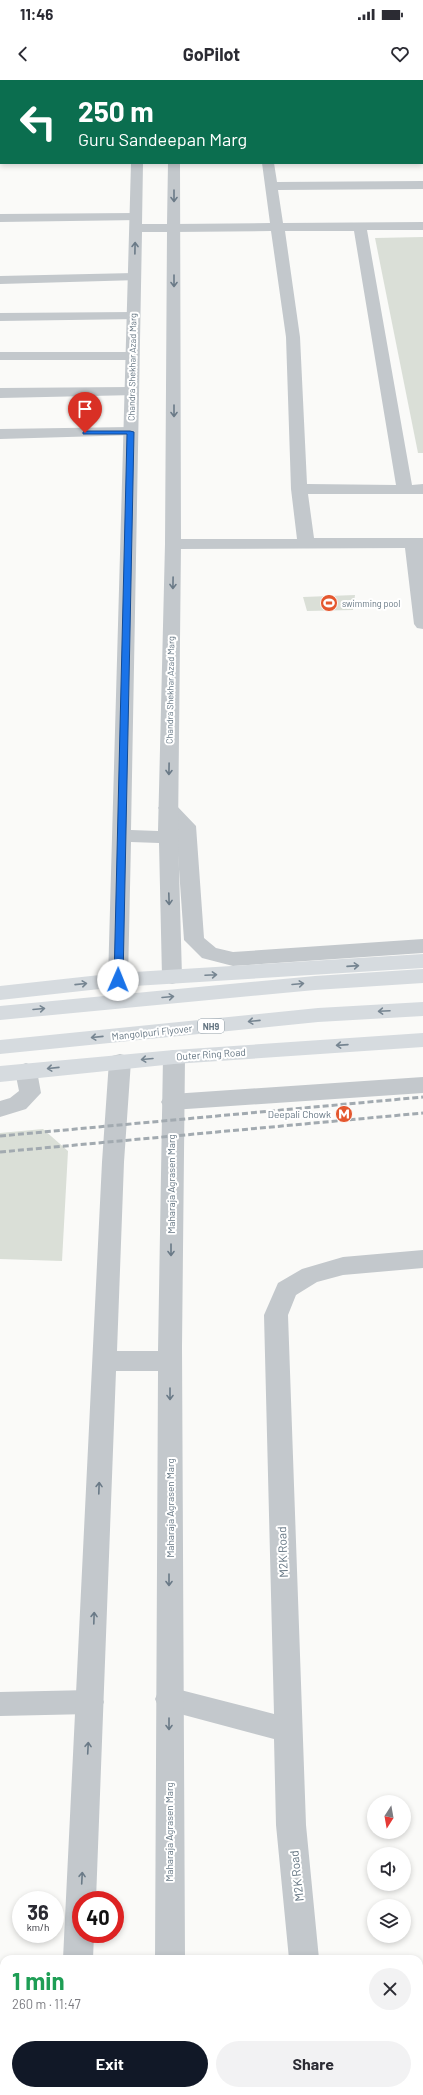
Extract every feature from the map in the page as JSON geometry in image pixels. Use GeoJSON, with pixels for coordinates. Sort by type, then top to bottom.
{"type":"FeatureCollection","features":[{"type":"Feature","properties":{"kind":"main road"},"geometry":{"type":"LineString","coordinates":[[0,992],[118,980],[423,961]]}},
{"type":"Feature","properties":{"kind":"main road"},"geometry":{"type":"LineString","coordinates":[[0,1013],[314,983],[423,976]]}},
{"type":"Feature","properties":{"kind":"main road","name":"Mangolpuri Flyover"},"geometry":{"type":"LineString","coordinates":[[0,1047],[318,1015],[423,1009]]}},
{"type":"Feature","properties":{"kind":"main road","name":"Outer Ring Road"},"geometry":{"type":"LineString","coordinates":[[0,1074],[120,1061],[423,1040]]}},
{"type":"Feature","properties":{"kind":"street","name":"Chandra Shekhar Azad Marg"},"geometry":{"type":"LineString","coordinates":[[118,980],[137,164]]}},
{"type":"Feature","properties":{"kind":"street","name":"Chandra Shekhar Azad Marg"},"geometry":{"type":"LineString","coordinates":[[172,977],[168,808],[173,544],[174,164]]}},
{"type":"Feature","properties":{"kind":"street"},"geometry":{"type":"LineString","coordinates":[[268,164],[276,228],[293,337],[299,489],[306,543]]}},
{"type":"Feature","properties":{"kind":"street"},"geometry":{"type":"LineString","coordinates":[[271,186],[423,185]]}},
{"type":"Feature","properties":{"kind":"street"},"geometry":{"type":"LineString","coordinates":[[0,218],[174,223],[276,228],[423,226]]}},
{"type":"Feature","properties":{"kind":"street"},"geometry":{"type":"LineString","coordinates":[[360,227],[405,490]]}},
{"type":"Feature","properties":{"kind":"street"},"geometry":{"type":"LineString","coordinates":[[0,280],[134,277]]}},
{"type":"Feature","properties":{"kind":"street"},"geometry":{"type":"LineString","coordinates":[[0,317],[133,316]]}},
{"type":"Feature","properties":{"kind":"street"},"geometry":{"type":"LineString","coordinates":[[0,356],[132,356]]}},
{"type":"Feature","properties":{"kind":"street"},"geometry":{"type":"LineString","coordinates":[[0,393],[131,392]]}},
{"type":"Feature","properties":{"kind":"street"},"geometry":{"type":"LineString","coordinates":[[0,434],[130,432]]}},
{"type":"Feature","properties":{"kind":"street"},"geometry":{"type":"LineString","coordinates":[[299,489],[423,489]]}},
{"type":"Feature","properties":{"kind":"street"},"geometry":{"type":"LineString","coordinates":[[173,544],[418,543],[423,624]]}},
{"type":"Feature","properties":{"kind":"street"},"geometry":{"type":"LineString","coordinates":[[168,808],[186,826],[194,940],[209,953],[233,959],[423,946]]}},
{"type":"Feature","properties":{"kind":"street"},"geometry":{"type":"LineString","coordinates":[[121,835],[168,838]]}},
{"type":"Feature","properties":{"kind":"street","name":"Maharaja Agrasen Marg"},"geometry":{"type":"LineString","coordinates":[[170,1955],[169,1699],[172,1102],[174,1057]]}},
{"type":"Feature","properties":{"kind":"street"},"geometry":{"type":"LineString","coordinates":[[78,1955],[113,1162],[120,1061]]}},
{"type":"Feature","properties":{"kind":"street"},"geometry":{"type":"LineString","coordinates":[[0,1109],[18,1104],[30,1093],[26,1071]]}},
{"type":"Feature","properties":{"kind":"street"},"geometry":{"type":"LineString","coordinates":[[172,1102],[423,1085]]}},
{"type":"Feature","properties":{"kind":"street","name":"M2K Road"},"geometry":{"type":"LineString","coordinates":[[304,1955],[291,1825],[276,1316],[286,1289],[310,1275],[343,1266],[423,1259]]}},
{"type":"Feature","properties":{"kind":"street"},"geometry":{"type":"LineString","coordinates":[[104,1362],[171,1361]]}},
{"type":"Feature","properties":{"kind":"street"},"geometry":{"type":"LineString","coordinates":[[169,1699],[287,1730]]}},
{"type":"Feature","properties":{"kind":"street"},"geometry":{"type":"LineString","coordinates":[[0,1704],[90,1702]]}},
{"type":"Feature","properties":{"kind":"shaded area"},"geometry":{"type":"Polygon","coordinates":[[[423,237],[423,453],[418,453],[375,238],[423,237]]]}},
{"type":"Feature","properties":{"kind":"shaded area","name":"swimming pool"},"geometry":{"type":"Polygon","coordinates":[[[355,595],[353,610],[307,611],[303,597],[355,595]]]}},
{"type":"Feature","properties":{"kind":"shaded area"},"geometry":{"type":"Polygon","coordinates":[[[43,1129],[68,1151],[62,1261],[0,1259],[0,1133],[43,1129]]]}},
{"type":"Feature","properties":{"kind":"railway"},"geometry":{"type":"LineString","coordinates":[[0,1136],[423,1097]]}},
{"type":"Feature","properties":{"kind":"railway"},"geometry":{"type":"LineString","coordinates":[[0,1152],[423,1113]]}},
{"type":"Feature","properties":{"kind":"place","name":"swimming pool"},"geometry":{"type":"Point","coordinates":[329,603]}},
{"type":"Feature","properties":{"kind":"place","name":"Deepali Chowk"},"geometry":{"type":"Point","coordinates":[344,1114]}},
{"type":"Feature","properties":{"kind":"route"},"geometry":{"type":"LineString","coordinates":[[85,433],[130,432],[118,980]]}}]}
